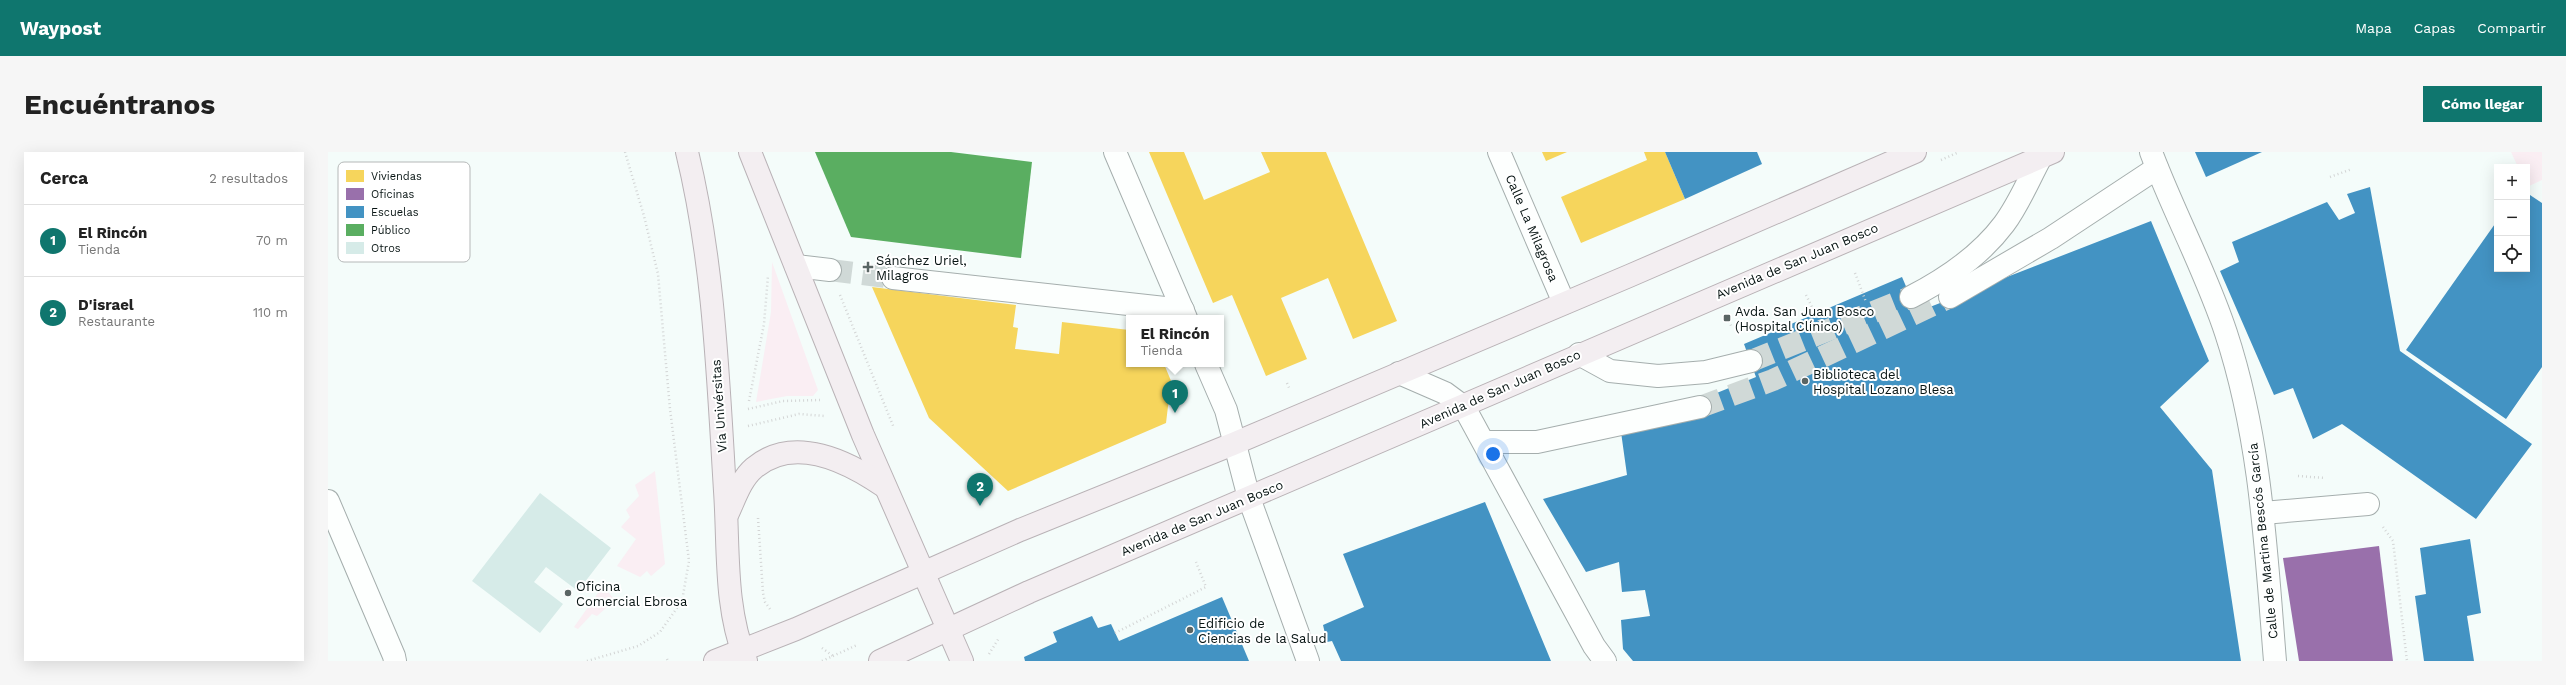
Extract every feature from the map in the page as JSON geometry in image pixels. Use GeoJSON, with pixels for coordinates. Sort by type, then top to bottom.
{"type":"FeatureCollection","features":[{"type":"Feature","properties":{"kind":"main road","name":"Vía Univérsitas"},"geometry":{"type":"LineString","coordinates":[[687,152],[706,244],[722,437],[730,601],[743,655]]}},
{"type":"Feature","properties":{"kind":"main road"},"geometry":{"type":"LineString","coordinates":[[750,152],[857,420],[962,661]]}},
{"type":"Feature","properties":{"kind":"main road"},"geometry":{"type":"LineString","coordinates":[[715,661],[743,655],[796,628],[924,572],[1399,374],[1915,152]]}},
{"type":"Feature","properties":{"kind":"main road","name":"Avenida de San Juan Bosco"},"geometry":{"type":"LineString","coordinates":[[880,661],[1016,597],[1464,407],[1580,354],[2047,154]]}},
{"type":"Feature","properties":{"kind":"main road"},"geometry":{"type":"LineString","coordinates":[[727,517],[738,492],[753,469],[766,460],[780,455],[796,452],[820,455],[857,468],[885,487]]}},
{"type":"Feature","properties":{"kind":"street"},"geometry":{"type":"LineString","coordinates":[[1115,152],[1184,314]]}},
{"type":"Feature","properties":{"kind":"street","name":"Calle La Milagrosa"},"geometry":{"type":"LineString","coordinates":[[1499,152],[1564,303]]}},
{"type":"Feature","properties":{"kind":"street"},"geometry":{"type":"LineString","coordinates":[[1911,296],[1941,282],[1991,239],[2005,223],[2047,154]]}},
{"type":"Feature","properties":{"kind":"street"},"geometry":{"type":"LineString","coordinates":[[1950,296],[2051,238],[2154,160]]}},
{"type":"Feature","properties":{"kind":"street","name":"Calle de Martina Bescós García"},"geometry":{"type":"LineString","coordinates":[[2154,160],[2226,332],[2250,422],[2262,513],[2275,661]]}},
{"type":"Feature","properties":{"kind":"street"},"geometry":{"type":"LineString","coordinates":[[796,266],[830,270]]}},
{"type":"Feature","properties":{"kind":"street"},"geometry":{"type":"LineString","coordinates":[[893,278],[1184,314]]}},
{"type":"Feature","properties":{"kind":"street"},"geometry":{"type":"LineString","coordinates":[[1580,354],[1610,371],[1658,376],[1706,372],[1751,361]]}},
{"type":"Feature","properties":{"kind":"street"},"geometry":{"type":"LineString","coordinates":[[1207,367],[1226,410],[1233,444],[1249,498],[1308,661]]}},
{"type":"Feature","properties":{"kind":"street"},"geometry":{"type":"LineString","coordinates":[[1399,374],[1446,394],[1464,407],[1485,442],[1594,646],[1604,661]]}},
{"type":"Feature","properties":{"kind":"street"},"geometry":{"type":"LineString","coordinates":[[1485,442],[1537,442],[1700,407]]}},
{"type":"Feature","properties":{"kind":"street"},"geometry":{"type":"LineString","coordinates":[[328,502],[395,661]]}},
{"type":"Feature","properties":{"kind":"street"},"geometry":{"type":"LineString","coordinates":[[2262,513],[2368,504]]}},
{"type":"Feature","properties":{"kind":"path"},"geometry":{"type":"LineString","coordinates":[[587,661],[638,646],[660,632],[682,601],[688,560],[670,409],[658,274],[644,216],[625,152]]}},
{"type":"Feature","properties":{"kind":"path"},"geometry":{"type":"LineString","coordinates":[[2330,177],[2352,169]]}},
{"type":"Feature","properties":{"kind":"path"},"geometry":{"type":"LineString","coordinates":[[768,270],[765,319],[747,409],[783,401],[822,400]]}},
{"type":"Feature","properties":{"kind":"path"},"geometry":{"type":"LineString","coordinates":[[830,270],[894,428]]}},
{"type":"Feature","properties":{"kind":"path"},"geometry":{"type":"LineString","coordinates":[[1855,273],[1866,302]]}},
{"type":"Feature","properties":{"kind":"path"},"geometry":{"type":"LineString","coordinates":[[1806,296],[1819,321]]}},
{"type":"Feature","properties":{"kind":"path"},"geometry":{"type":"LineString","coordinates":[[722,437],[749,426],[799,414],[857,420]]}},
{"type":"Feature","properties":{"kind":"path"},"geometry":{"type":"LineString","coordinates":[[758,516],[765,602],[774,613]]}},
{"type":"Feature","properties":{"kind":"path"},"geometry":{"type":"LineString","coordinates":[[2393,541],[2407,661]]}},
{"type":"Feature","properties":{"kind":"path"},"geometry":{"type":"LineString","coordinates":[[1115,633],[1206,587],[1196,562]]}},
{"type":"Feature","properties":{"kind":"path"},"geometry":{"type":"LineString","coordinates":[[822,661],[833,656]]}},
{"type":"Feature","properties":{"kind":"shaded area"},"geometry":{"type":"Polygon","coordinates":[[[2511,152],[2542,152],[2542,180],[2530,186],[2530,164],[2517,164],[2511,152]]]}},
{"type":"Feature","properties":{"kind":"shaded area"},"geometry":{"type":"Polygon","coordinates":[[[772,262],[818,390],[813,396],[787,396],[756,402],[771,312],[772,262]]]}},
{"type":"Feature","properties":{"kind":"shaded area"},"geometry":{"type":"Polygon","coordinates":[[[655,471],[665,564],[651,576],[647,571],[640,577],[617,566],[636,539],[621,527],[630,517],[626,510],[639,496],[635,485],[655,471]]]}},
{"type":"Feature","properties":{"kind":"shaded area"},"geometry":{"type":"Polygon","coordinates":[[[603,586],[615,600],[597,616],[592,614],[578,629],[574,627],[603,586]]]}},
{"type":"Feature","properties":{"kind":"building: Viviendas"},"geometry":{"type":"Polygon","coordinates":[[[1149,152],[1184,152],[1204,200],[1270,172],[1261,152],[1326,152],[1397,321],[1353,339],[1328,278],[1281,298],[1307,359],[1266,376],[1232,295],[1213,303],[1149,152]]]}},
{"type":"Feature","properties":{"kind":"building: Viviendas"},"geometry":{"type":"Polygon","coordinates":[[[1542,152],[1567,152],[1546,161],[1542,152]]]}},
{"type":"Feature","properties":{"kind":"building: Viviendas"},"geometry":{"type":"Polygon","coordinates":[[[1644,152],[1665,152],[1685,199],[1581,243],[1561,197],[1647,160],[1644,152]]]}},
{"type":"Feature","properties":{"kind":"building: Viviendas"},"geometry":{"type":"Polygon","coordinates":[[[872,287],[1016,305],[1013,327],[1018,328],[1015,349],[1059,354],[1062,322],[1126,330],[1126,367],[1165,367],[1174,388],[1170,390],[1166,423],[1008,491],[929,418],[872,287]]]}},
{"type":"Feature","properties":{"kind":"building: Oficinas"},"geometry":{"type":"Polygon","coordinates":[[[2379,546],[2393,661],[2299,661],[2283,558],[2379,546]]]}},
{"type":"Feature","properties":{"kind":"building: Escuelas"},"geometry":{"type":"Polygon","coordinates":[[[1665,152],[1757,152],[1762,164],[1685,199],[1665,152]]]}},
{"type":"Feature","properties":{"kind":"building: Escuelas"},"geometry":{"type":"Polygon","coordinates":[[[2195,152],[2262,152],[2206,177],[2195,152]]]}},
{"type":"Feature","properties":{"kind":"building: Escuelas"},"geometry":{"type":"Polygon","coordinates":[[[2370,187],[2400,351],[2532,444],[2476,519],[2342,424],[2313,439],[2293,388],[2274,395],[2220,271],[2239,262],[2232,242],[2327,202],[2339,220],[2355,213],[2347,194],[2370,187]]]}},
{"type":"Feature","properties":{"kind":"building: Escuelas"},"geometry":{"type":"Polygon","coordinates":[[[2530,195],[2542,203],[2542,367],[2506,419],[2406,350],[2494,225],[2494,272],[2530,272],[2530,195]]]}},
{"type":"Feature","properties":{"kind":"building: Escuelas"},"geometry":{"type":"Polygon","coordinates":[[[2151,221],[2209,361],[2160,407],[2212,470],[2241,661],[1633,661],[1623,649],[1621,620],[1650,616],[1645,590],[1622,592],[1619,562],[1586,572],[1543,499],[1627,475],[1621,432],[1756,377],[1744,344],[1902,277],[1917,312],[2151,221]]]}},
{"type":"Feature","properties":{"kind":"building: Escuelas"},"geometry":{"type":"Polygon","coordinates":[[[1485,502],[1551,661],[1341,661],[1332,641],[1327,642],[1323,625],[1364,607],[1343,554],[1485,502]]]}},
{"type":"Feature","properties":{"kind":"building: Escuelas"},"geometry":{"type":"Polygon","coordinates":[[[2470,539],[2481,613],[2467,616],[2474,661],[2424,661],[2415,596],[2426,594],[2420,548],[2470,539]]]}},
{"type":"Feature","properties":{"kind":"building: Escuelas","name":"Edificio de Ciencias de la Salud"},"geometry":{"type":"Polygon","coordinates":[[[1222,597],[1249,661],[1025,661],[1024,657],[1057,642],[1053,632],[1092,616],[1098,628],[1111,624],[1119,641],[1222,597]]]}},
{"type":"Feature","properties":{"kind":"building: Público"},"geometry":{"type":"Polygon","coordinates":[[[815,152],[951,152],[1032,162],[1021,258],[851,237],[815,152]]]}},
{"type":"Feature","properties":{"kind":"building: Otros"},"geometry":{"type":"Polygon","coordinates":[[[540,493],[611,548],[578,591],[546,567],[534,582],[563,604],[540,633],[472,581],[540,493]]]}},
{"type":"Feature","properties":{"kind":"tunnel"},"geometry":{"type":"LineString","coordinates":[[830,270],[893,278]]}},
{"type":"Feature","properties":{"kind":"tunnel"},"geometry":{"type":"LineString","coordinates":[[1751,361],[1911,297]]}},
{"type":"Feature","properties":{"kind":"tunnel"},"geometry":{"type":"LineString","coordinates":[[1700,407],[1773,380],[1950,297]]}},
{"type":"Feature","properties":{"kind":"place","name":"Sánchez Uriel, Milagros"},"geometry":{"type":"Point","coordinates":[868,267]}},
{"type":"Feature","properties":{"kind":"place","name":"Avda. San Juan Bosco (Hospital Clínico)"},"geometry":{"type":"Point","coordinates":[1727,318]}},
{"type":"Feature","properties":{"kind":"place","name":"Biblioteca del Hospital Lozano Blesa"},"geometry":{"type":"Point","coordinates":[1805,381]}},
{"type":"Feature","properties":{"kind":"place","name":"El Rincón"},"geometry":{"type":"Point","coordinates":[1175,413]}},
{"type":"Feature","properties":{"kind":"place","name":"D'israel"},"geometry":{"type":"Point","coordinates":[980,506]}},
{"type":"Feature","properties":{"kind":"place","name":"Oficina Comercial Ebrosa"},"geometry":{"type":"Point","coordinates":[568,593]}},
{"type":"Feature","properties":{"kind":"place","name":"Edificio de Ciencias de la Salud"},"geometry":{"type":"Point","coordinates":[1190,630]}}]}
